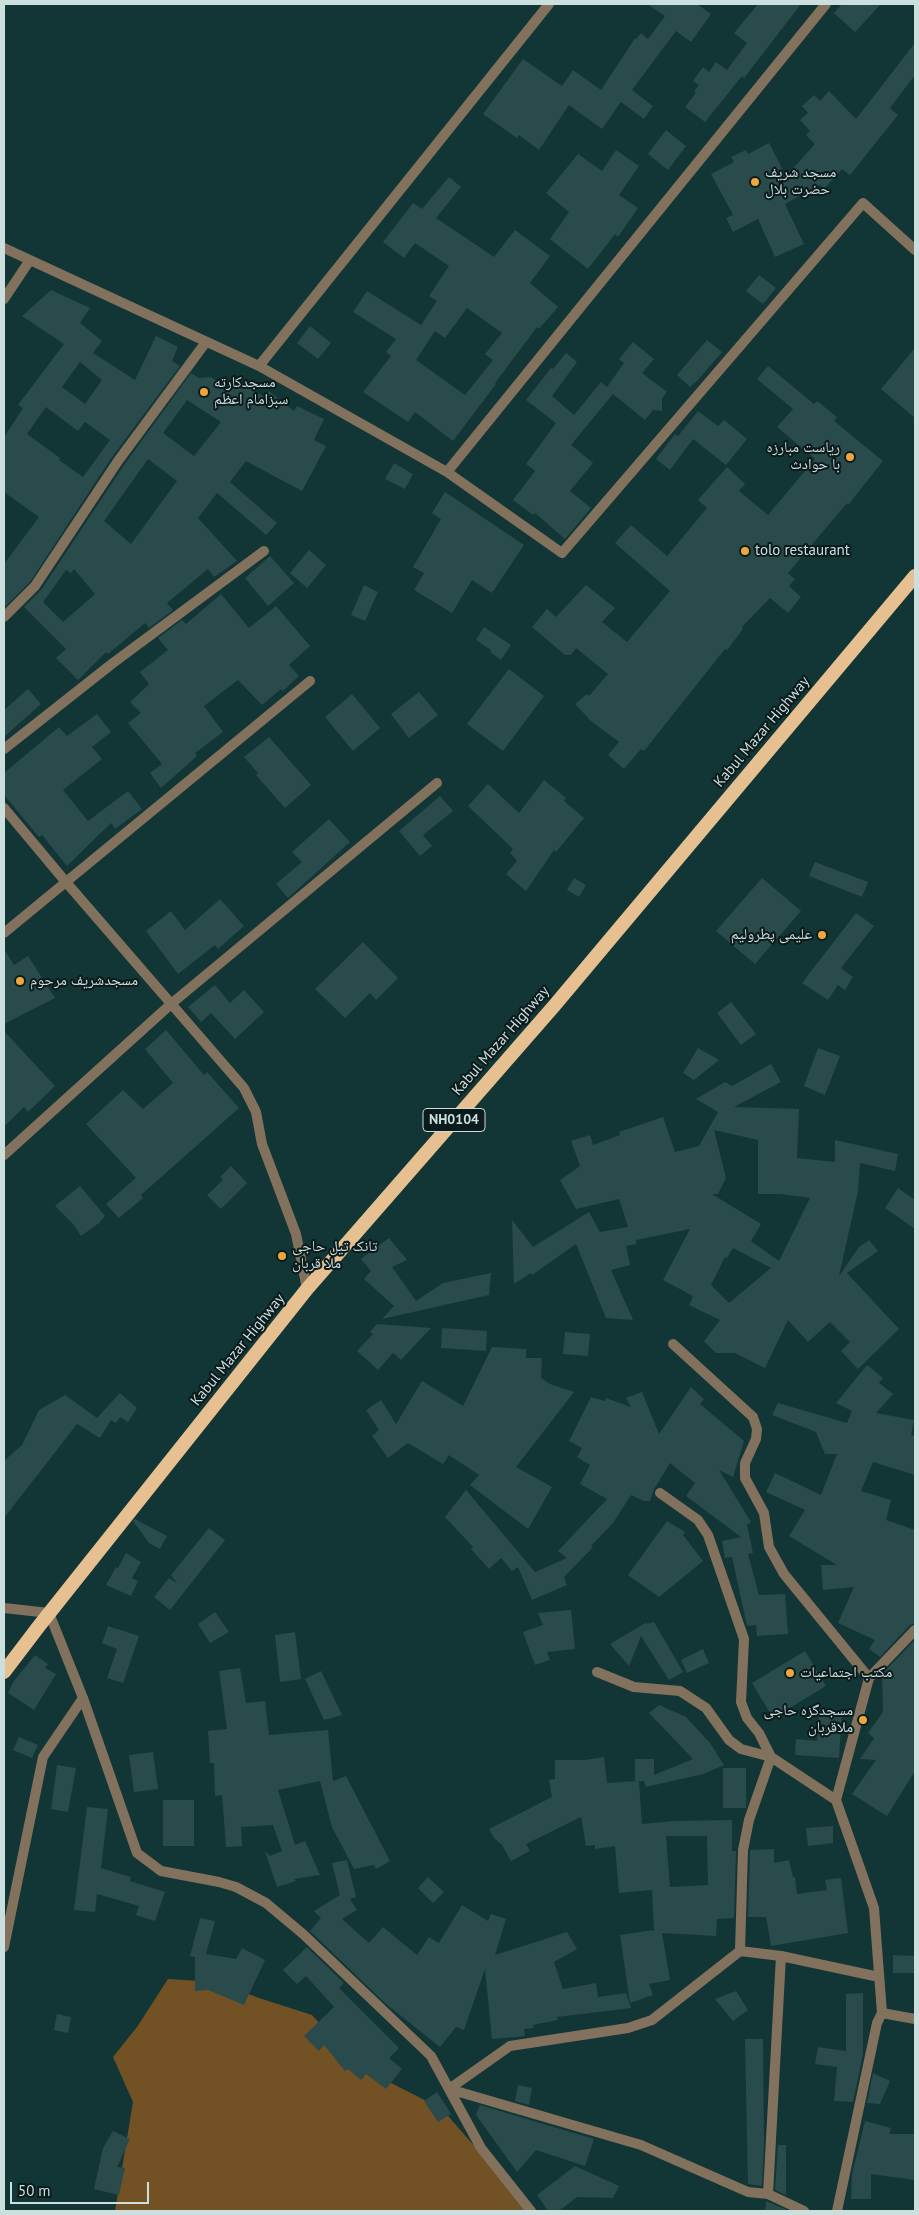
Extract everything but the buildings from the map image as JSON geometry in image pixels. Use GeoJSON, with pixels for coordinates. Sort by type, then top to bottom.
{"type":"FeatureCollection","features":[{"type":"Feature","properties":{"kind":"highway","name":"Kabul Mazar Highway"},"geometry":{"type":"LineString","coordinates":[[4,1672],[307,1289],[554,1006],[915,576]]}},
{"type":"Feature","properties":{"kind":"street"},"geometry":{"type":"LineString","coordinates":[[259,366],[549,4]]}},
{"type":"Feature","properties":{"kind":"street"},"geometry":{"type":"LineString","coordinates":[[447,472],[826,4]]}},
{"type":"Feature","properties":{"kind":"street"},"geometry":{"type":"LineString","coordinates":[[4,248],[259,366],[447,472],[562,553],[863,203],[915,250]]}},
{"type":"Feature","properties":{"kind":"street"},"geometry":{"type":"LineString","coordinates":[[4,299],[30,260]]}},
{"type":"Feature","properties":{"kind":"street"},"geometry":{"type":"LineString","coordinates":[[4,618],[35,586],[118,461],[206,342]]}},
{"type":"Feature","properties":{"kind":"street"},"geometry":{"type":"LineString","coordinates":[[4,749],[113,663],[264,551]]}},
{"type":"Feature","properties":{"kind":"street"},"geometry":{"type":"LineString","coordinates":[[4,933],[310,681]]}},
{"type":"Feature","properties":{"kind":"street"},"geometry":{"type":"LineString","coordinates":[[4,1155],[171,1004],[438,783]]}},
{"type":"Feature","properties":{"kind":"street"},"geometry":{"type":"LineString","coordinates":[[4,808],[244,1088],[256,1112],[262,1144],[277,1188],[296,1234],[307,1289]]}},
{"type":"Feature","properties":{"kind":"street"},"geometry":{"type":"LineString","coordinates":[[673,1344],[753,1417],[756,1439],[745,1463],[745,1478],[764,1513],[769,1547],[784,1574],[869,1678]]}},
{"type":"Feature","properties":{"kind":"street"},"geometry":{"type":"LineString","coordinates":[[660,1493],[698,1520],[708,1535],[744,1639],[742,1702],[747,1718],[758,1733],[771,1757],[749,1820],[743,1850],[740,1951]]}},
{"type":"Feature","properties":{"kind":"street"},"geometry":{"type":"LineString","coordinates":[[4,1608],[49,1613],[83,1698],[137,1853],[161,1871],[236,1887],[266,1903],[303,1934],[432,2056],[480,2148],[532,2211]]}},
{"type":"Feature","properties":{"kind":"street"},"geometry":{"type":"LineString","coordinates":[[837,2211],[877,2023],[882,2014],[874,1908],[836,1800],[869,1678],[915,1630]]}},
{"type":"Feature","properties":{"kind":"street"},"geometry":{"type":"LineString","coordinates":[[597,1672],[634,1686],[680,1691],[706,1708],[729,1740],[741,1749],[771,1757],[836,1800]]}},
{"type":"Feature","properties":{"kind":"street"},"geometry":{"type":"LineString","coordinates":[[4,1947],[43,1757],[83,1698]]}},
{"type":"Feature","properties":{"kind":"street"},"geometry":{"type":"LineString","coordinates":[[449,2089],[510,2046],[628,2028],[652,2020],[740,1951],[781,1956],[879,1977]]}},
{"type":"Feature","properties":{"kind":"street"},"geometry":{"type":"LineString","coordinates":[[768,2194],[781,1956]]}},
{"type":"Feature","properties":{"kind":"street"},"geometry":{"type":"LineString","coordinates":[[882,2014],[915,2019]]}},
{"type":"Feature","properties":{"kind":"street"},"geometry":{"type":"LineString","coordinates":[[449,2089],[640,2145],[748,2192],[768,2194],[804,2211]]}},
{"type":"Feature","properties":{"kind":"shaded area"},"geometry":{"type":"Polygon","coordinates":[[[168,1979],[216,1982],[312,2015],[358,2066],[442,2109],[531,2211],[115,2211],[133,2102],[113,2057],[137,2027],[168,1979]]]}},
{"type":"Feature","properties":{"kind":"place","name":"مسجد شریف حضرت بلال"},"geometry":{"type":"Point","coordinates":[755,182]}},
{"type":"Feature","properties":{"kind":"place","name":"مسجدکارته سبزامام اعظم"},"geometry":{"type":"Point","coordinates":[204,392]}},
{"type":"Feature","properties":{"kind":"place","name":"ریاست مبارزه با حوادث"},"geometry":{"type":"Point","coordinates":[850,457]}},
{"type":"Feature","properties":{"kind":"place","name":"tolo restaurant"},"geometry":{"type":"Point","coordinates":[745,551]}},
{"type":"Feature","properties":{"kind":"place","name":"علیمی پطرولیم"},"geometry":{"type":"Point","coordinates":[822,935]}},
{"type":"Feature","properties":{"kind":"place","name":"مسجدشریف مرحوم"},"geometry":{"type":"Point","coordinates":[20,981]}},
{"type":"Feature","properties":{"kind":"place","name":"تانک تیل حاجی ملا قربان"},"geometry":{"type":"Point","coordinates":[282,1256]}},
{"type":"Feature","properties":{"kind":"place","name":"مکتب اجتماعیات"},"geometry":{"type":"Point","coordinates":[790,1673]}},
{"type":"Feature","properties":{"kind":"place","name":"مسجدگزه حاجی ملاقربان"},"geometry":{"type":"Point","coordinates":[863,1720]}}]}
